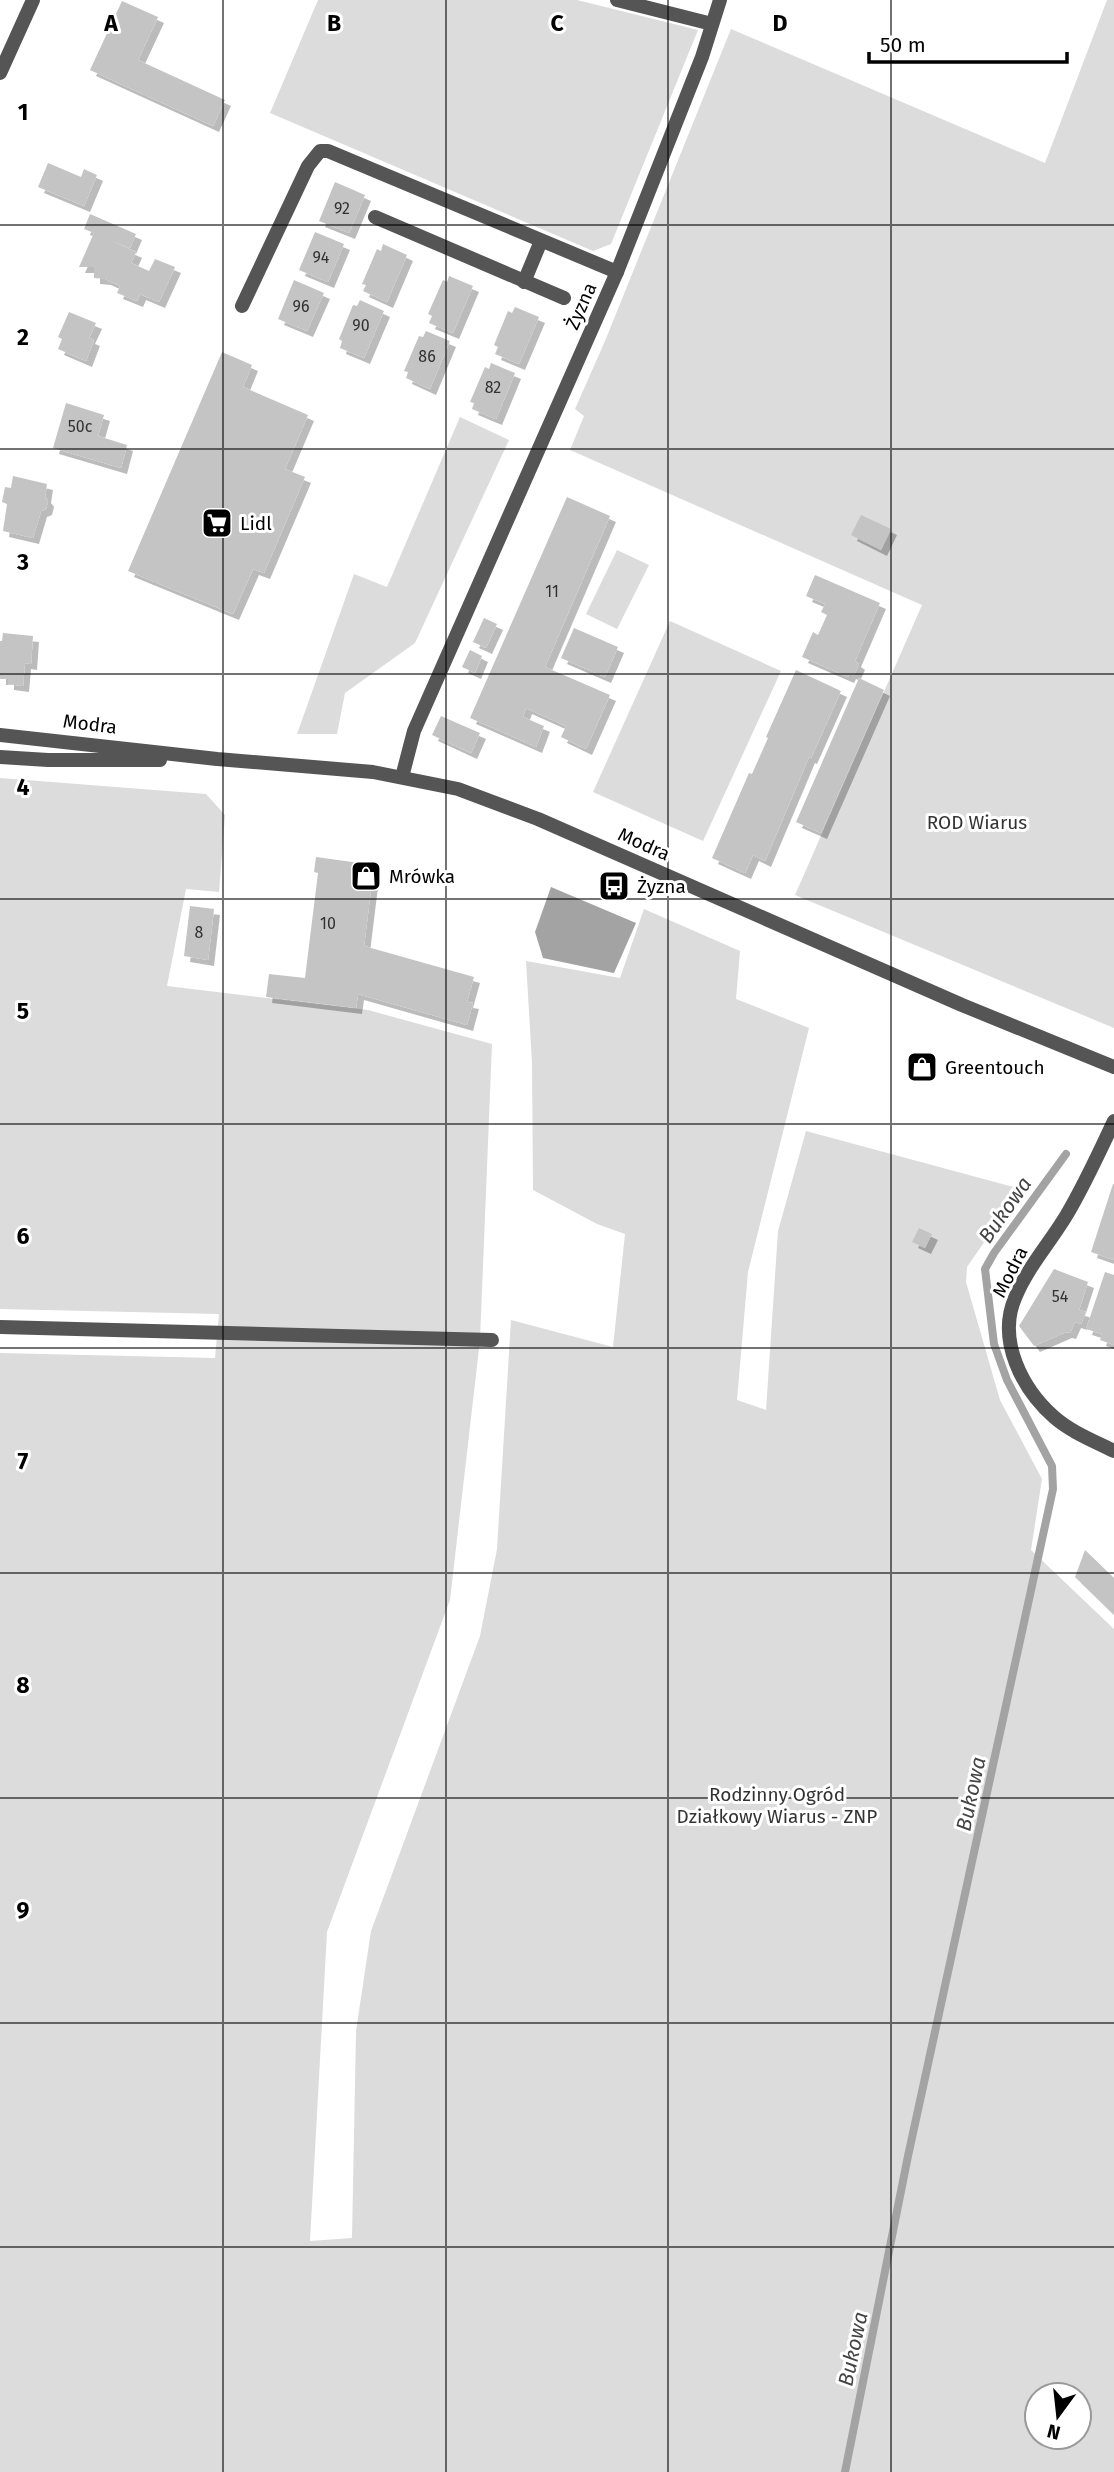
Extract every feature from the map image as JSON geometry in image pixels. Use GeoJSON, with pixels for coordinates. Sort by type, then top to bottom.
{"type":"FeatureCollection","features":[{"type":"Feature","properties":{"kind":"street"},"geometry":{"type":"LineString","coordinates":[[0,73],[33,0]]}},
{"type":"Feature","properties":{"kind":"street"},"geometry":{"type":"LineString","coordinates":[[617,0],[712,24]]}},
{"type":"Feature","properties":{"kind":"street","name":"Żyzna"},"geometry":{"type":"LineString","coordinates":[[402,776],[414,731],[617,272],[702,57],[720,0]]}},
{"type":"Feature","properties":{"kind":"street"},"geometry":{"type":"LineString","coordinates":[[242,306],[308,166],[320,152],[328,151],[617,272]]}},
{"type":"Feature","properties":{"kind":"street"},"geometry":{"type":"LineString","coordinates":[[375,217],[564,298]]}},
{"type":"Feature","properties":{"kind":"street"},"geometry":{"type":"LineString","coordinates":[[524,282],[541,241]]}},
{"type":"Feature","properties":{"kind":"street","name":"Modra"},"geometry":{"type":"LineString","coordinates":[[0,735],[217,759],[373,772],[456,789],[510,807],[962,1005],[1114,1067]]}},
{"type":"Feature","properties":{"kind":"street","name":"Modra"},"geometry":{"type":"LineString","coordinates":[[0,757],[48,761],[217,759]]}},
{"type":"Feature","properties":{"kind":"street","name":"Modra"},"geometry":{"type":"LineString","coordinates":[[1114,1121],[1077,1197],[1014,1299],[1008,1329],[1014,1357],[1033,1396],[1055,1419],[1114,1451]]}},
{"type":"Feature","properties":{"kind":"street"},"geometry":{"type":"LineString","coordinates":[[0,1327],[492,1340]]}},
{"type":"Feature","properties":{"kind":"green space"},"geometry":{"type":"Polygon","coordinates":[[[318,0],[577,0],[698,30],[611,244],[593,251],[270,113],[318,0]]]}},
{"type":"Feature","properties":{"kind":"green space","name":"ROD Wiarus"},"geometry":{"type":"Polygon","coordinates":[[[1107,0],[1114,0],[1114,1028],[795,895],[922,605],[570,450],[584,416],[575,409],[731,29],[1045,163],[1107,0]]]}},
{"type":"Feature","properties":{"kind":"green space"},"geometry":{"type":"Polygon","coordinates":[[[460,417],[509,440],[415,643],[345,693],[337,734],[297,734],[354,574],[387,587],[460,417]]]}},
{"type":"Feature","properties":{"kind":"green space"},"geometry":{"type":"Polygon","coordinates":[[[617,550],[649,565],[617,629],[586,614],[617,550]]]}},
{"type":"Feature","properties":{"kind":"green space"},"geometry":{"type":"Polygon","coordinates":[[[670,621],[781,671],[703,841],[593,792],[670,621]]]}},
{"type":"Feature","properties":{"kind":"green space","name":"Rodzinny Ogród Działkowy Wiarus - ZNP"},"geometry":{"type":"Polygon","coordinates":[[[0,778],[206,794],[225,815],[219,892],[186,889],[167,986],[368,1010],[492,1044],[480,1340],[450,1600],[327,1932],[310,2241],[352,2238],[356,2031],[371,1931],[480,1636],[497,1549],[511,1320],[613,1347],[625,1234],[597,1224],[533,1190],[532,1063],[526,961],[620,978],[644,909],[740,951],[736,999],[809,1028],[748,1272],[737,1400],[766,1410],[778,1231],[806,1131],[1021,1189],[967,1267],[966,1282],[1000,1400],[1042,1479],[1031,1550],[1114,1629],[1114,2472],[0,2472],[0,1353],[215,1358],[219,1314],[0,1309],[0,778]]]}},
{"type":"Feature","properties":{"kind":"shaded area"},"geometry":{"type":"Polygon","coordinates":[[[551,887],[636,923],[614,973],[543,958],[535,932],[551,887]]]}},
{"type":"Feature","properties":{"kind":"building"},"geometry":{"type":"Polygon","coordinates":[[[122,1],[158,17],[138,60],[225,100],[213,126],[90,70],[122,1]]]}},
{"type":"Feature","properties":{"kind":"building"},"geometry":{"type":"Polygon","coordinates":[[[48,163],[81,177],[84,169],[97,175],[84,206],[38,187],[48,163]]]}},
{"type":"Feature","properties":{"kind":"building"},"geometry":{"type":"Polygon","coordinates":[[[335,182],[365,195],[349,233],[319,221],[335,182]]]}},
{"type":"Feature","properties":{"kind":"building"},"geometry":{"type":"Polygon","coordinates":[[[90,214],[136,234],[130,248],[110,240],[136,252],[131,263],[149,271],[155,259],[175,267],[159,302],[140,294],[137,301],[117,293],[120,286],[105,279],[94,278],[94,267],[79,267],[94,233],[84,229],[90,214]]]}},
{"type":"Feature","properties":{"kind":"building"},"geometry":{"type":"Polygon","coordinates":[[[315,232],[344,244],[328,282],[299,270],[315,232]]]}},
{"type":"Feature","properties":{"kind":"building"},"geometry":{"type":"Polygon","coordinates":[[[383,244],[407,255],[387,302],[363,291],[366,285],[362,284],[377,249],[381,251],[383,244]]]}},
{"type":"Feature","properties":{"kind":"building"},"geometry":{"type":"Polygon","coordinates":[[[449,276],[473,286],[453,333],[429,323],[432,316],[428,314],[443,280],[447,282],[449,276]]]}},
{"type":"Feature","properties":{"kind":"building"},"geometry":{"type":"Polygon","coordinates":[[[294,280],[324,293],[307,331],[278,319],[294,280]]]}},
{"type":"Feature","properties":{"kind":"building"},"geometry":{"type":"Polygon","coordinates":[[[360,300],[384,311],[364,358],[340,348],[342,341],[339,339],[353,305],[357,306],[360,300]]]}},
{"type":"Feature","properties":{"kind":"building"},"geometry":{"type":"Polygon","coordinates":[[[515,307],[539,317],[519,364],[495,354],[498,347],[494,345],[508,311],[512,313],[515,307]]]}},
{"type":"Feature","properties":{"kind":"building"},"geometry":{"type":"Polygon","coordinates":[[[69,312],[96,323],[89,338],[94,340],[86,361],[58,349],[62,339],[58,337],[69,312]]]}},
{"type":"Feature","properties":{"kind":"building"},"geometry":{"type":"Polygon","coordinates":[[[426,331],[450,341],[430,389],[406,378],[408,372],[404,371],[419,336],[423,337],[426,331]]]}},
{"type":"Feature","properties":{"kind":"building","name":"Lidl"},"geometry":{"type":"Polygon","coordinates":[[[222,352],[252,365],[243,387],[308,415],[285,469],[305,477],[264,573],[253,569],[233,614],[128,571],[222,352]]]}},
{"type":"Feature","properties":{"kind":"building"},"geometry":{"type":"Polygon","coordinates":[[[491,363],[515,373],[496,419],[472,409],[474,403],[470,402],[485,367],[489,369],[491,363]]]}},
{"type":"Feature","properties":{"kind":"building"},"geometry":{"type":"Polygon","coordinates":[[[66,403],[104,415],[98,436],[127,445],[121,468],[53,448],[66,403]]]}},
{"type":"Feature","properties":{"kind":"building"},"geometry":{"type":"Polygon","coordinates":[[[13,476],[47,484],[46,509],[41,511],[33,538],[3,531],[7,504],[2,502],[5,487],[11,488],[13,476]]]}},
{"type":"Feature","properties":{"kind":"building"},"geometry":{"type":"Polygon","coordinates":[[[567,497],[610,516],[545,667],[610,695],[586,749],[561,737],[566,726],[526,708],[523,717],[544,726],[536,747],[470,718],[567,497]]]}},
{"type":"Feature","properties":{"kind":"building"},"geometry":{"type":"Polygon","coordinates":[[[861,515],[891,529],[881,550],[851,535],[861,515]]]}},
{"type":"Feature","properties":{"kind":"building"},"geometry":{"type":"Polygon","coordinates":[[[815,575],[880,603],[855,661],[859,664],[854,675],[850,673],[848,677],[802,657],[813,632],[818,635],[827,615],[821,612],[825,604],[806,596],[815,575]]]}},
{"type":"Feature","properties":{"kind":"building"},"geometry":{"type":"Polygon","coordinates":[[[484,618],[497,624],[486,648],[473,642],[484,618]]]}},
{"type":"Feature","properties":{"kind":"building"},"geometry":{"type":"Polygon","coordinates":[[[574,628],[618,647],[605,677],[561,658],[574,628]]]}},
{"type":"Feature","properties":{"kind":"building"},"geometry":{"type":"Polygon","coordinates":[[[3,633],[33,636],[31,664],[25,663],[23,686],[8,684],[8,679],[0,679],[0,641],[3,633]]]}},
{"type":"Feature","properties":{"kind":"building"},"geometry":{"type":"Polygon","coordinates":[[[470,650],[482,656],[475,673],[462,667],[470,650]]]}},
{"type":"Feature","properties":{"kind":"building"},"geometry":{"type":"Polygon","coordinates":[[[796,670],[841,691],[811,758],[809,757],[765,861],[753,855],[745,873],[712,858],[749,773],[752,774],[796,670]]]}},
{"type":"Feature","properties":{"kind":"building"},"geometry":{"type":"Polygon","coordinates":[[[859,678],[884,690],[821,833],[796,822],[859,678]]]}},
{"type":"Feature","properties":{"kind":"building"},"geometry":{"type":"Polygon","coordinates":[[[441,716],[480,733],[471,753],[432,735],[441,716]]]}},
{"type":"Feature","properties":{"kind":"building"},"geometry":{"type":"Polygon","coordinates":[[[316,857],[374,865],[364,946],[474,977],[467,1002],[473,1003],[467,1025],[358,994],[356,1008],[266,997],[269,974],[305,978],[318,873],[314,872],[316,857]]]}},
{"type":"Feature","properties":{"kind":"building"},"geometry":{"type":"Polygon","coordinates":[[[190,906],[214,909],[208,960],[184,956],[190,906]]]}},
{"type":"Feature","properties":{"kind":"building"},"geometry":{"type":"Polygon","coordinates":[[[1114,1184],[1114,1260],[1091,1252],[1114,1184]]]}},
{"type":"Feature","properties":{"kind":"building"},"geometry":{"type":"Polygon","coordinates":[[[919,1228],[932,1234],[925,1248],[912,1242],[919,1228]]]}},
{"type":"Feature","properties":{"kind":"building"},"geometry":{"type":"Polygon","coordinates":[[[1054,1269],[1088,1282],[1079,1310],[1086,1312],[1081,1324],[1075,1322],[1070,1333],[1066,1332],[1034,1346],[1019,1326],[1054,1269]]]}},
{"type":"Feature","properties":{"kind":"building"},"geometry":{"type":"Polygon","coordinates":[[[1105,1272],[1114,1275],[1114,1345],[1100,1340],[1102,1334],[1086,1329],[1105,1272]]]}},
{"type":"Feature","properties":{"kind":"building"},"geometry":{"type":"Polygon","coordinates":[[[1085,1550],[1114,1578],[1114,1615],[1075,1577],[1085,1550]]]}},
{"type":"Feature","properties":{"kind":"waterway","name":"Bukowa"},"geometry":{"type":"LineString","coordinates":[[845,2472],[908,2156],[1053,1489],[1052,1466],[1007,1380],[994,1344],[985,1269],[1066,1154]]}},
{"type":"Feature","properties":{"kind":"place","name":"Lidl"},"geometry":{"type":"Point","coordinates":[217,523]}},
{"type":"Feature","properties":{"kind":"place","name":"Mrówka"},"geometry":{"type":"Point","coordinates":[366,876]}},
{"type":"Feature","properties":{"kind":"place","name":"Żyzna"},"geometry":{"type":"Point","coordinates":[614,886]}},
{"type":"Feature","properties":{"kind":"place","name":"Greentouch"},"geometry":{"type":"Point","coordinates":[922,1067]}}]}
